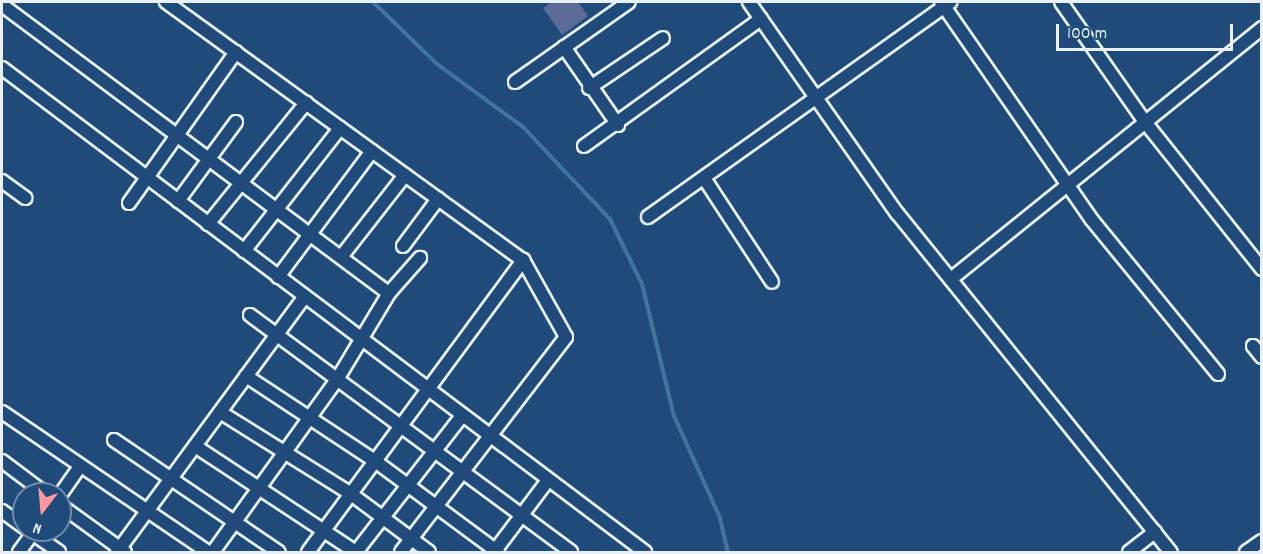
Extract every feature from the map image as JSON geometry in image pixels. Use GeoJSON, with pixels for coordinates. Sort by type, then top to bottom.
{"type":"FeatureCollection","features":[{"type":"Feature","properties":{"kind":"street"},"geometry":{"type":"LineString","coordinates":[[166,2],[523,260],[566,337],[401,552]]}},
{"type":"Feature","properties":{"kind":"street"},"geometry":{"type":"LineString","coordinates":[[515,82],[629,2]]}},
{"type":"Feature","properties":{"kind":"street"},"geometry":{"type":"LineString","coordinates":[[749,2],[816,97],[951,279],[1171,552]]}},
{"type":"Feature","properties":{"kind":"street"},"geometry":{"type":"LineString","coordinates":[[1061,2],[1145,122],[1262,269]]}},
{"type":"Feature","properties":{"kind":"street"},"geometry":{"type":"LineString","coordinates":[[648,217],[945,3],[1068,184],[1218,374]]}},
{"type":"Feature","properties":{"kind":"street"},"geometry":{"type":"LineString","coordinates":[[2,5],[389,292]]}},
{"type":"Feature","properties":{"kind":"street"},"geometry":{"type":"LineString","coordinates":[[584,146],[618,125],[761,19]]}},
{"type":"Feature","properties":{"kind":"street"},"geometry":{"type":"LineString","coordinates":[[951,279],[1262,28]]}},
{"type":"Feature","properties":{"kind":"street"},"geometry":{"type":"LineString","coordinates":[[589,88],[663,38]]}},
{"type":"Feature","properties":{"kind":"street"},"geometry":{"type":"LineString","coordinates":[[564,46],[589,88],[618,125]]}},
{"type":"Feature","properties":{"kind":"street"},"geometry":{"type":"LineString","coordinates":[[129,203],[236,52]]}},
{"type":"Feature","properties":{"kind":"street"},"geometry":{"type":"LineString","coordinates":[[2,68],[639,551]]}},
{"type":"Feature","properties":{"kind":"street"},"geometry":{"type":"LineString","coordinates":[[208,224],[306,103]]}},
{"type":"Feature","properties":{"kind":"street"},"geometry":{"type":"LineString","coordinates":[[178,201],[236,122]]}},
{"type":"Feature","properties":{"kind":"street"},"geometry":{"type":"LineString","coordinates":[[244,251],[340,128]]}},
{"type":"Feature","properties":{"kind":"street"},"geometry":{"type":"LineString","coordinates":[[278,277],[372,151]]}},
{"type":"Feature","properties":{"kind":"street"},"geometry":{"type":"LineString","coordinates":[[341,257],[405,175]]}},
{"type":"Feature","properties":{"kind":"street"},"geometry":{"type":"LineString","coordinates":[[704,178],[772,282]]}},
{"type":"Feature","properties":{"kind":"street"},"geometry":{"type":"LineString","coordinates":[[2,181],[25,198]]}},
{"type":"Feature","properties":{"kind":"street"},"geometry":{"type":"LineString","coordinates":[[403,246],[438,199]]}},
{"type":"Feature","properties":{"kind":"street"},"geometry":{"type":"LineString","coordinates":[[213,552],[338,378],[363,341],[389,292],[420,258]]}},
{"type":"Feature","properties":{"kind":"street"},"geometry":{"type":"LineString","coordinates":[[308,552],[523,260]]}},
{"type":"Feature","properties":{"kind":"street"},"geometry":{"type":"LineString","coordinates":[[72,514],[121,551],[149,509],[304,297]]}},
{"type":"Feature","properties":{"kind":"street"},"geometry":{"type":"LineString","coordinates":[[250,315],[402,424],[571,552]]}},
{"type":"Feature","properties":{"kind":"street"},"geometry":{"type":"LineString","coordinates":[[1252,346],[1262,357]]}},
{"type":"Feature","properties":{"kind":"street"},"geometry":{"type":"LineString","coordinates":[[246,376],[308,419],[375,460],[496,552],[548,480]]}},
{"type":"Feature","properties":{"kind":"street"},"geometry":{"type":"LineString","coordinates":[[2,412],[80,466],[149,509],[208,552]]}},
{"type":"Feature","properties":{"kind":"street"},"geometry":{"type":"LineString","coordinates":[[220,412],[351,494],[429,552]]}},
{"type":"Feature","properties":{"kind":"street"},"geometry":{"type":"LineString","coordinates":[[195,446],[258,489],[325,529],[356,552],[462,416]]}},
{"type":"Feature","properties":{"kind":"street"},"geometry":{"type":"LineString","coordinates":[[114,440],[232,523],[279,552]]}},
{"type":"Feature","properties":{"kind":"street"},"geometry":{"type":"LineString","coordinates":[[2,461],[30,482]]}},
{"type":"Feature","properties":{"kind":"street"},"geometry":{"type":"LineString","coordinates":[[69,482],[80,466]]}},
{"type":"Feature","properties":{"kind":"street"},"geometry":{"type":"LineString","coordinates":[[1130,552],[1155,532]]}},
{"type":"Feature","properties":{"kind":"street"},"geometry":{"type":"LineString","coordinates":[[1246,552],[1262,541]]}},
{"type":"Feature","properties":{"kind":"street"},"geometry":{"type":"LineString","coordinates":[[46,542],[59,552]]}},
{"type":"Feature","properties":{"kind":"building"},"geometry":{"type":"Polygon","coordinates":[[[552,2],[578,2],[588,16],[562,35],[543,8],[552,2]]]}},
{"type":"Feature","properties":{"kind":"waterway"},"geometry":{"type":"LineString","coordinates":[[373,2],[437,64],[523,127],[610,219],[642,284],[674,416],[720,518],[728,552]]}}]}
